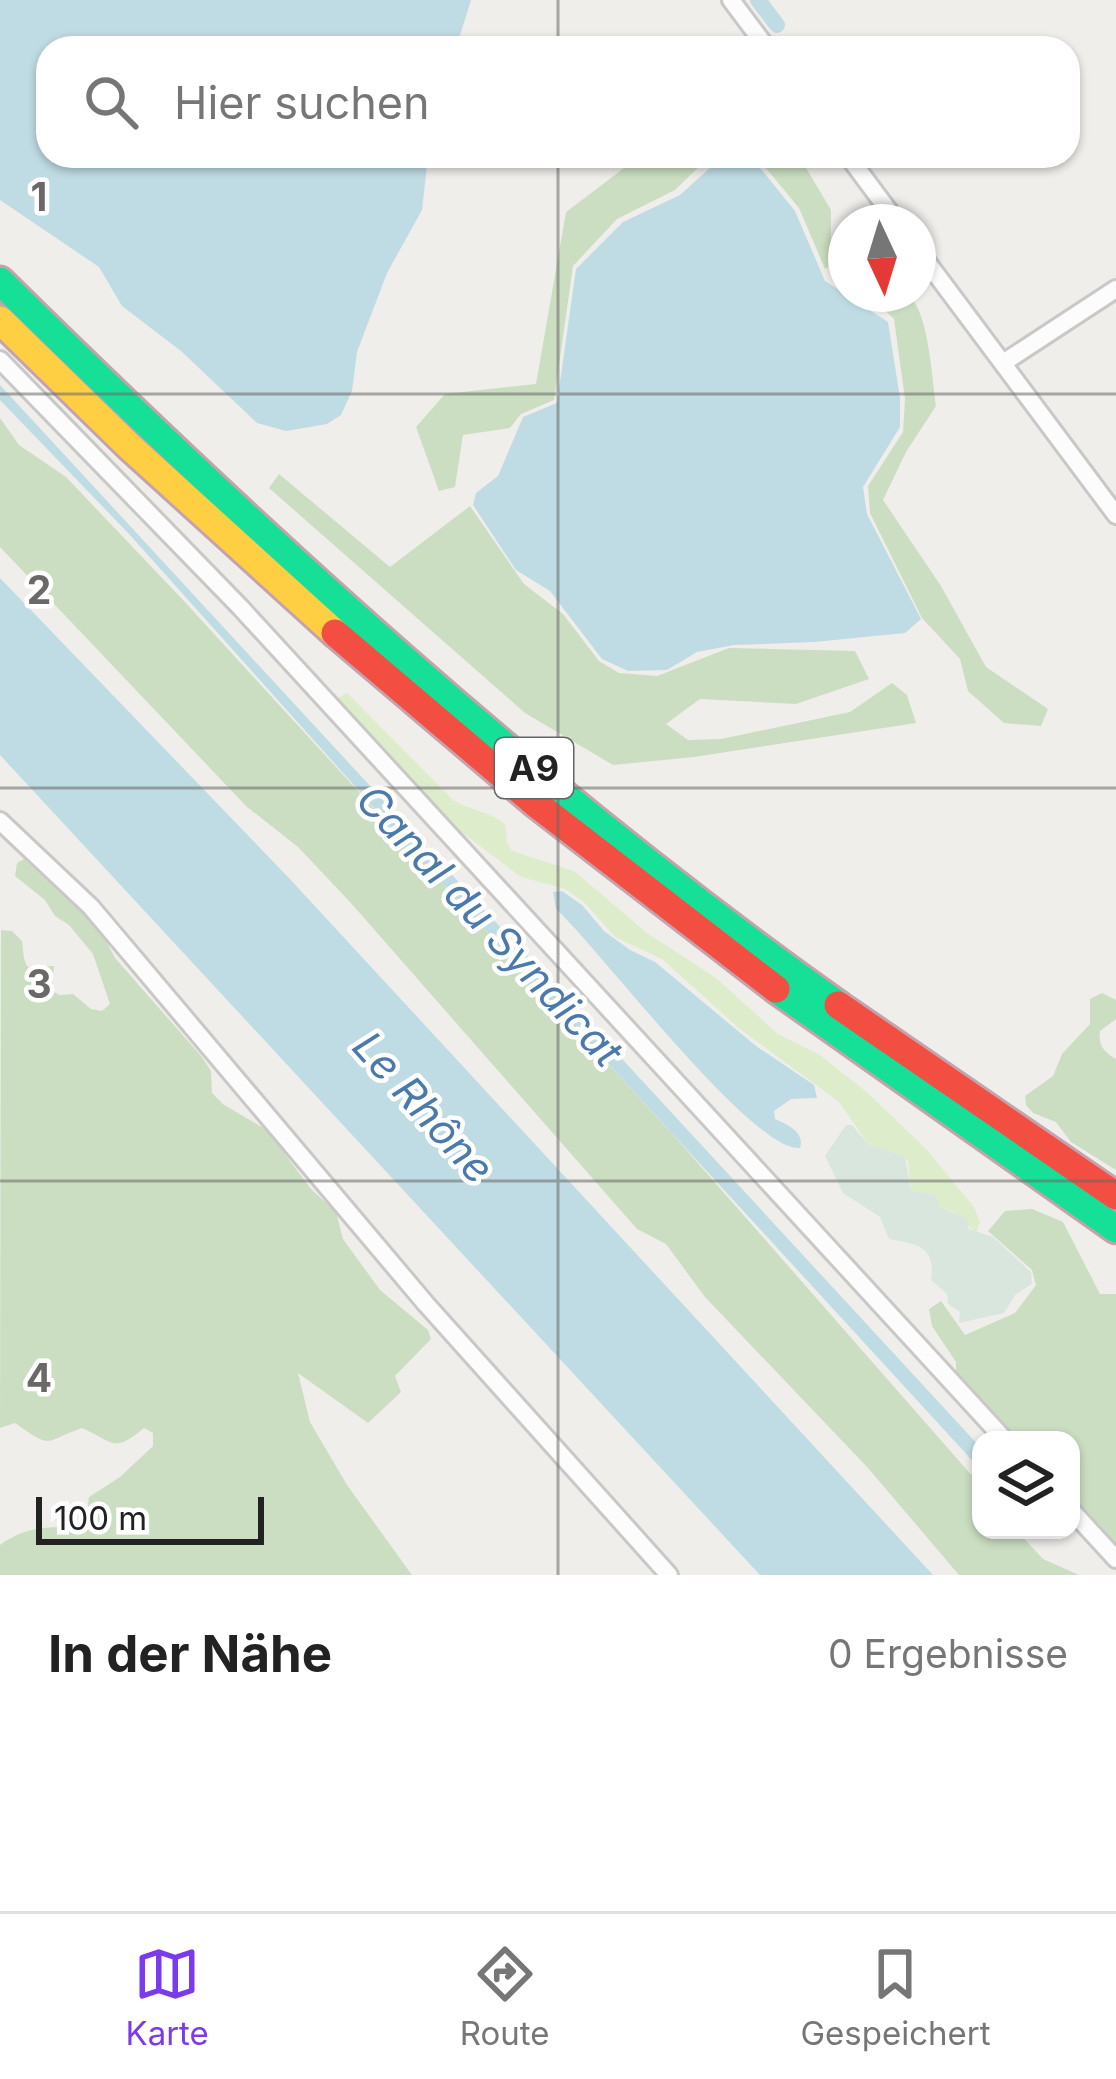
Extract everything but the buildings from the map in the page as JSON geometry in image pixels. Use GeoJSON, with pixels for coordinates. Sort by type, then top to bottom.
{"type":"FeatureCollection","features":[{"type":"Feature","properties":{"kind":"highway","name":"A9"},"geometry":{"type":"LineString","coordinates":[[0,281],[252,524],[494,735],[775,957],[954,1087],[1116,1196]]}},
{"type":"Feature","properties":{"kind":"highway","name":"A9"},"geometry":{"type":"LineString","coordinates":[[0,320],[162,478],[309,611],[555,821],[865,1057],[1116,1229]]}},
{"type":"Feature","properties":{"kind":"street"},"geometry":{"type":"LineString","coordinates":[[731,0],[758,36]]}},
{"type":"Feature","properties":{"kind":"street"},"geometry":{"type":"LineString","coordinates":[[857,168],[884,204]]}},
{"type":"Feature","properties":{"kind":"street"},"geometry":{"type":"LineString","coordinates":[[936,274],[1116,515]]}},
{"type":"Feature","properties":{"kind":"street"},"geometry":{"type":"LineString","coordinates":[[1003,363],[1116,289]]}},
{"type":"Feature","properties":{"kind":"street"},"geometry":{"type":"LineString","coordinates":[[0,360],[240,607],[997,1431]]}},
{"type":"Feature","properties":{"kind":"street"},"geometry":{"type":"LineString","coordinates":[[0,820],[91,907],[426,1304],[669,1575]]}},
{"type":"Feature","properties":{"kind":"street"},"geometry":{"type":"LineString","coordinates":[[1080,1520],[1116,1559]]}},
{"type":"Feature","properties":{"kind":"green space"},"geometry":{"type":"Polygon","coordinates":[[[624,168],[698,168],[675,190],[617,219],[573,266],[554,400],[521,414],[510,428],[463,435],[455,487],[439,491],[416,427],[445,394],[536,384],[566,212],[624,168]]]}},
{"type":"Feature","properties":{"kind":"green space"},"geometry":{"type":"Polygon","coordinates":[[[766,168],[806,168],[828,205],[825,269],[799,208],[766,168]]]}},
{"type":"Feature","properties":{"kind":"green space"},"geometry":{"type":"Polygon","coordinates":[[[887,312],[919,312],[936,406],[883,500],[941,586],[986,667],[1048,709],[1041,726],[1004,723],[968,691],[960,659],[922,618],[870,513],[868,486],[903,432],[905,399],[894,319],[887,312]]]}},
{"type":"Feature","properties":{"kind":"green space"},"geometry":{"type":"Polygon","coordinates":[[[0,418],[19,445],[66,477],[183,600],[676,1138],[972,1476],[972,1539],[1024,1539],[1043,1559],[1079,1575],[959,1575],[868,1468],[705,1297],[666,1244],[637,1229],[350,902],[298,847],[246,806],[0,547],[0,418]]]}},
{"type":"Feature","properties":{"kind":"green space"},"geometry":{"type":"Polygon","coordinates":[[[279,474],[390,567],[470,506],[524,584],[563,614],[599,661],[619,673],[657,676],[729,648],[855,651],[869,679],[796,704],[700,699],[666,724],[688,740],[721,739],[850,712],[892,683],[907,695],[916,723],[613,765],[525,713],[269,488],[279,474]]]}},
{"type":"Feature","properties":{"kind":"green space"},"geometry":{"type":"Polygon","coordinates":[[[347,693],[453,800],[505,824],[512,851],[574,871],[647,933],[716,978],[778,1034],[820,1055],[869,1094],[926,1149],[974,1207],[980,1222],[976,1233],[955,1212],[940,1207],[936,1195],[911,1191],[908,1160],[869,1145],[839,1102],[740,1029],[662,959],[615,937],[584,902],[565,889],[521,877],[443,818],[337,703],[347,693]]]}},
{"type":"Feature","properties":{"kind":"green space"},"geometry":{"type":"Polygon","coordinates":[[[24,859],[101,931],[115,958],[202,1057],[211,1071],[212,1093],[267,1130],[311,1189],[336,1212],[343,1239],[380,1290],[428,1330],[431,1339],[395,1376],[401,1392],[368,1423],[298,1373],[310,1422],[347,1485],[412,1575],[0,1575],[0,1545],[35,1529],[74,1527],[87,1512],[89,1497],[120,1477],[153,1446],[153,1433],[144,1428],[126,1441],[113,1443],[82,1428],[48,1441],[15,1423],[0,1428],[1,930],[12,931],[22,941],[32,970],[37,973],[42,966],[54,966],[52,991],[73,994],[91,1009],[102,1011],[110,1004],[93,954],[45,900],[15,876],[17,863],[24,859]]]}},
{"type":"Feature","properties":{"kind":"green space"},"geometry":{"type":"Polygon","coordinates":[[[1102,993],[1116,1000],[1116,1019],[1100,1036],[1103,1048],[1116,1059],[1116,1170],[1071,1142],[1056,1122],[1033,1113],[1025,1096],[1053,1076],[1062,1054],[1090,1024],[1090,999],[1102,993]]]}},
{"type":"Feature","properties":{"kind":"green space"},"geometry":{"type":"Polygon","coordinates":[[[1032,1209],[1063,1222],[1100,1294],[1116,1294],[1116,1551],[1080,1510],[1080,1431],[1006,1431],[964,1384],[956,1362],[932,1326],[929,1309],[941,1301],[965,1335],[1015,1313],[1036,1285],[1032,1270],[988,1231],[1005,1211],[1032,1209]]]}},
{"type":"Feature","properties":{"kind":"shaded area"},"geometry":{"type":"Polygon","coordinates":[[[846,1125],[852,1125],[869,1145],[905,1157],[911,1191],[936,1195],[940,1207],[967,1218],[969,1229],[993,1237],[1031,1272],[1032,1284],[1016,1294],[1004,1313],[959,1323],[960,1312],[931,1280],[928,1254],[916,1245],[889,1239],[880,1217],[843,1193],[825,1156],[846,1125]]]}},
{"type":"Feature","properties":{"kind":"water"},"geometry":{"type":"Polygon","coordinates":[[[0,0],[471,0],[460,36],[36,36],[36,168],[427,168],[422,210],[387,273],[357,352],[352,391],[341,415],[327,424],[286,431],[257,423],[181,351],[122,306],[99,267],[0,200],[0,0]]]}},
{"type":"Feature","properties":{"kind":"water"},"geometry":{"type":"Polygon","coordinates":[[[710,168],[760,168],[795,211],[828,283],[828,312],[873,312],[888,322],[900,427],[863,487],[867,514],[921,619],[905,633],[734,645],[697,652],[667,670],[628,671],[602,659],[550,591],[516,570],[473,505],[476,493],[498,476],[523,417],[557,403],[576,269],[623,222],[680,195],[710,168]]]}},
{"type":"Feature","properties":{"kind":"water","name":"Canal du Syndicat"},"geometry":{"type":"Polygon","coordinates":[[[0,385],[972,1438],[972,1460],[130,535],[0,400],[0,385]]]}},
{"type":"Feature","properties":{"kind":"water","name":"Le Rhône"},"geometry":{"type":"Polygon","coordinates":[[[0,578],[288,877],[933,1575],[760,1575],[0,755],[0,578]]]}},
{"type":"Feature","properties":{"kind":"water"},"geometry":{"type":"Polygon","coordinates":[[[562,891],[582,905],[604,931],[655,962],[756,1046],[814,1085],[817,1098],[791,1099],[774,1111],[775,1119],[798,1133],[800,1148],[778,1141],[713,1085],[556,909],[553,892],[562,891]]]}},
{"type":"Feature","properties":{"kind":"waterway"},"geometry":{"type":"LineString","coordinates":[[758,0],[777,25]]}},
{"type":"Feature","properties":{"kind":"traffic: fast"},"geometry":{"type":"LineString","coordinates":[[0,281],[405,660],[617,838],[838,1005]]}},
{"type":"Feature","properties":{"kind":"traffic: fast"},"geometry":{"type":"LineString","coordinates":[[776,989],[1116,1229]]}},
{"type":"Feature","properties":{"kind":"traffic: slow"},"geometry":{"type":"LineString","coordinates":[[0,320],[129,446],[335,633]]}},
{"type":"Feature","properties":{"kind":"traffic: jam"},"geometry":{"type":"LineString","coordinates":[[335,633],[535,803],[776,989]]}},
{"type":"Feature","properties":{"kind":"traffic: jam"},"geometry":{"type":"LineString","coordinates":[[838,1005],[1116,1196]]}}]}
